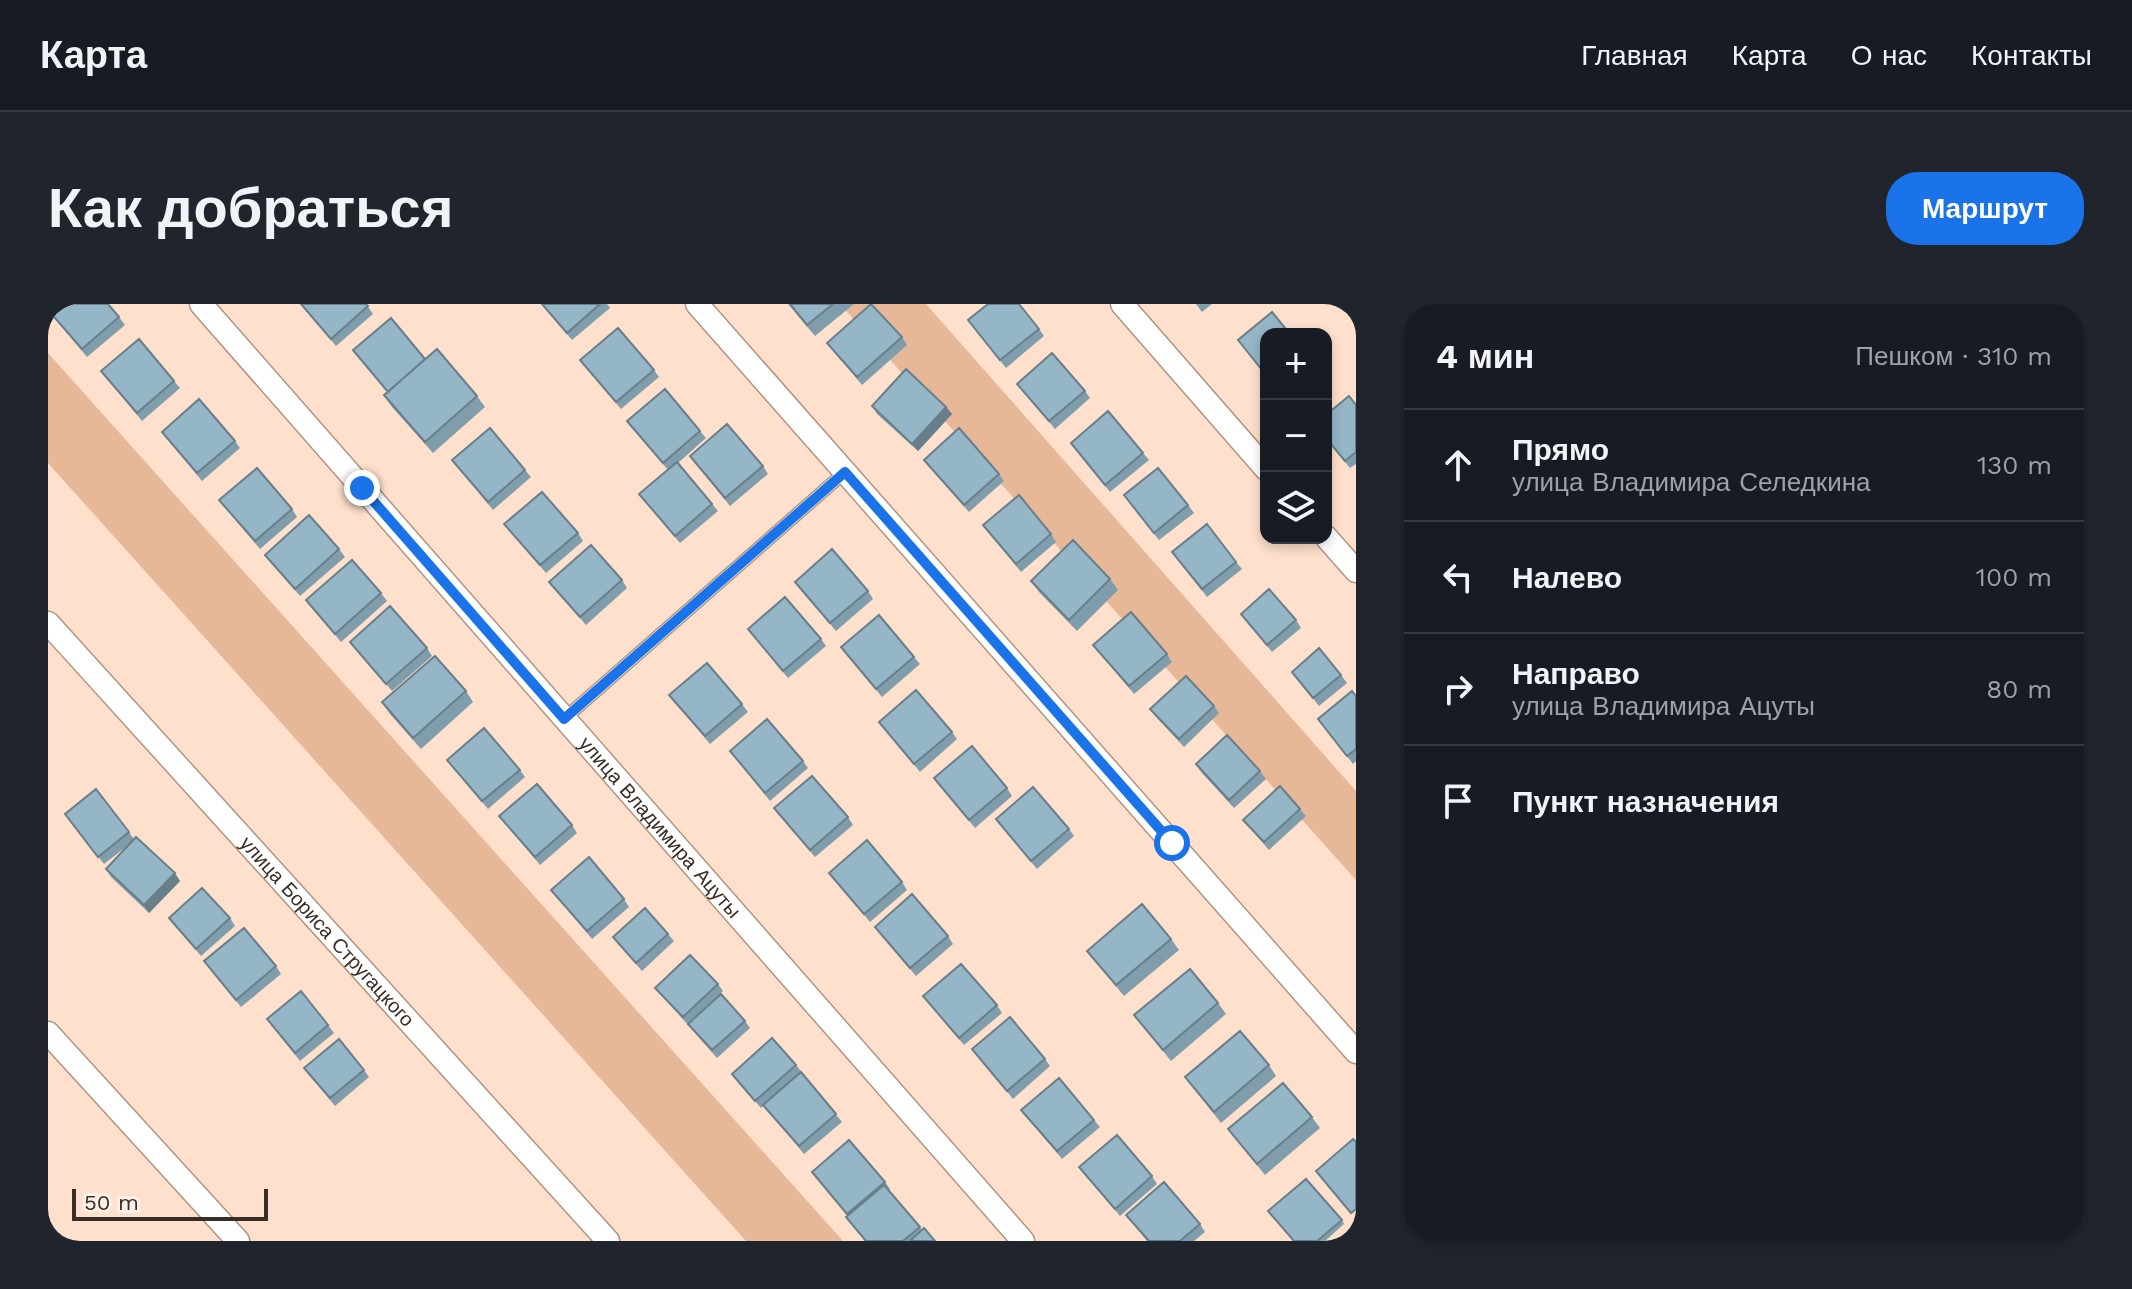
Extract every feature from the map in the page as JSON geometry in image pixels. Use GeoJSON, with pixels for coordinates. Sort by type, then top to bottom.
{"type":"FeatureCollection","features":[{"type":"Feature","properties":{"kind":"street","name":"улица Владимира Ацуты"},"geometry":{"type":"LineString","coordinates":[[201,304],[1023,1241]]}},
{"type":"Feature","properties":{"kind":"street"},"geometry":{"type":"LineString","coordinates":[[697,304],[1356,1052]]}},
{"type":"Feature","properties":{"kind":"street"},"geometry":{"type":"LineString","coordinates":[[1122,304],[1260,462]]}},
{"type":"Feature","properties":{"kind":"street"},"geometry":{"type":"LineString","coordinates":[[1332,544],[1356,571]]}},
{"type":"Feature","properties":{"kind":"street","name":"улица Бориса Стругацкого"},"geometry":{"type":"LineString","coordinates":[[48,623],[608,1241]]}},
{"type":"Feature","properties":{"kind":"street"},"geometry":{"type":"LineString","coordinates":[[48,1033],[238,1241]]}},
{"type":"Feature","properties":{"kind":"lane"},"geometry":{"type":"LineString","coordinates":[[564,719],[845,472]]}},
{"type":"Feature","properties":{"kind":"shaded area"},"geometry":{"type":"Polygon","coordinates":[[[840,304],[926,304],[1356,791],[1356,880],[840,304]]]}},
{"type":"Feature","properties":{"kind":"shaded area"},"geometry":{"type":"Polygon","coordinates":[[[48,353],[843,1241],[746,1241],[48,463],[48,353]]]}},
{"type":"Feature","properties":{"kind":"building"},"geometry":{"type":"Polygon","coordinates":[[[50,304],[108,304],[119,317],[82,349],[48,310],[50,304]]]}},
{"type":"Feature","properties":{"kind":"building"},"geometry":{"type":"Polygon","coordinates":[[[301,304],[366,304],[368,306],[331,339],[301,304]]]}},
{"type":"Feature","properties":{"kind":"building"},"geometry":{"type":"Polygon","coordinates":[[[542,304],[600,304],[567,333],[542,304]]]}},
{"type":"Feature","properties":{"kind":"building"},"geometry":{"type":"Polygon","coordinates":[[[790,304],[833,304],[807,325],[790,304]]]}},
{"type":"Feature","properties":{"kind":"building"},"geometry":{"type":"Polygon","coordinates":[[[871,304],[902,337],[857,377],[827,343],[871,304]]]}},
{"type":"Feature","properties":{"kind":"building"},"geometry":{"type":"Polygon","coordinates":[[[988,304],[1019,304],[1039,329],[1000,360],[968,320],[988,304]]]}},
{"type":"Feature","properties":{"kind":"building"},"geometry":{"type":"Polygon","coordinates":[[[1272,312],[1285,328],[1260,328],[1260,368],[1238,340],[1272,312]]]}},
{"type":"Feature","properties":{"kind":"building"},"geometry":{"type":"Polygon","coordinates":[[[391,318],[425,359],[388,392],[353,350],[391,318]]]}},
{"type":"Feature","properties":{"kind":"building"},"geometry":{"type":"Polygon","coordinates":[[[618,328],[654,370],[616,402],[580,360],[618,328]]]}},
{"type":"Feature","properties":{"kind":"building"},"geometry":{"type":"Polygon","coordinates":[[[139,339],[174,381],[137,413],[101,371],[139,339]]]}},
{"type":"Feature","properties":{"kind":"building"},"geometry":{"type":"Polygon","coordinates":[[[437,349],[477,396],[425,442],[384,395],[437,349]]]}},
{"type":"Feature","properties":{"kind":"building"},"geometry":{"type":"Polygon","coordinates":[[[1052,353],[1085,391],[1049,421],[1017,384],[1052,353]]]}},
{"type":"Feature","properties":{"kind":"building"},"geometry":{"type":"Polygon","coordinates":[[[906,369],[946,407],[912,444],[872,406],[906,369]]]}},
{"type":"Feature","properties":{"kind":"building"},"geometry":{"type":"Polygon","coordinates":[[[665,389],[700,431],[663,463],[627,421],[665,389]]]}},
{"type":"Feature","properties":{"kind":"building"},"geometry":{"type":"Polygon","coordinates":[[[1349,396],[1356,405],[1356,452],[1345,461],[1332,445],[1332,410],[1349,396]]]}},
{"type":"Feature","properties":{"kind":"building"},"geometry":{"type":"Polygon","coordinates":[[[199,399],[235,441],[197,473],[162,432],[199,399]]]}},
{"type":"Feature","properties":{"kind":"building"},"geometry":{"type":"Polygon","coordinates":[[[1108,411],[1143,453],[1105,485],[1071,443],[1108,411]]]}},
{"type":"Feature","properties":{"kind":"building"},"geometry":{"type":"Polygon","coordinates":[[[727,424],[763,466],[725,498],[690,456],[727,424]]]}},
{"type":"Feature","properties":{"kind":"building"},"geometry":{"type":"Polygon","coordinates":[[[490,428],[525,470],[488,502],[452,460],[490,428]]]}},
{"type":"Feature","properties":{"kind":"building"},"geometry":{"type":"Polygon","coordinates":[[[959,428],[999,474],[964,505],[924,460],[959,428]]]}},
{"type":"Feature","properties":{"kind":"building"},"geometry":{"type":"Polygon","coordinates":[[[677,462],[712,504],[675,536],[639,494],[677,462]]]}},
{"type":"Feature","properties":{"kind":"building"},"geometry":{"type":"Polygon","coordinates":[[[257,468],[292,509],[255,541],[219,500],[257,468]]]}},
{"type":"Feature","properties":{"kind":"building"},"geometry":{"type":"Polygon","coordinates":[[[1158,468],[1188,505],[1154,533],[1124,495],[1158,468]]]}},
{"type":"Feature","properties":{"kind":"building"},"geometry":{"type":"Polygon","coordinates":[[[542,492],[578,533],[540,565],[504,524],[542,492]]]}},
{"type":"Feature","properties":{"kind":"building"},"geometry":{"type":"Polygon","coordinates":[[[1019,495],[1051,534],[1016,564],[983,525],[1019,495]]]}},
{"type":"Feature","properties":{"kind":"building"},"geometry":{"type":"Polygon","coordinates":[[[309,515],[339,549],[295,589],[265,555],[309,515]]]}},
{"type":"Feature","properties":{"kind":"building"},"geometry":{"type":"Polygon","coordinates":[[[1207,524],[1236,562],[1202,589],[1172,552],[1207,524]]]}},
{"type":"Feature","properties":{"kind":"building"},"geometry":{"type":"Polygon","coordinates":[[[1073,540],[1110,579],[1069,620],[1031,581],[1073,540]]]}},
{"type":"Feature","properties":{"kind":"building"},"geometry":{"type":"Polygon","coordinates":[[[591,545],[622,580],[580,617],[549,582],[591,545]]]}},
{"type":"Feature","properties":{"kind":"building"},"geometry":{"type":"Polygon","coordinates":[[[832,549],[868,591],[830,623],[795,582],[832,549]]]}},
{"type":"Feature","properties":{"kind":"building"},"geometry":{"type":"Polygon","coordinates":[[[352,560],[381,593],[335,634],[306,600],[352,560]]]}},
{"type":"Feature","properties":{"kind":"building"},"geometry":{"type":"Polygon","coordinates":[[[1269,589],[1296,620],[1267,645],[1241,614],[1269,589]]]}},
{"type":"Feature","properties":{"kind":"building"},"geometry":{"type":"Polygon","coordinates":[[[785,597],[821,639],[783,671],[748,629],[785,597]]]}},
{"type":"Feature","properties":{"kind":"building"},"geometry":{"type":"Polygon","coordinates":[[[390,606],[427,648],[386,684],[350,642],[390,606]]]}},
{"type":"Feature","properties":{"kind":"building"},"geometry":{"type":"Polygon","coordinates":[[[1131,612],[1167,654],[1129,686],[1093,645],[1131,612]]]}},
{"type":"Feature","properties":{"kind":"building"},"geometry":{"type":"Polygon","coordinates":[[[879,615],[914,657],[876,689],[841,647],[879,615]]]}},
{"type":"Feature","properties":{"kind":"building"},"geometry":{"type":"Polygon","coordinates":[[[1319,648],[1341,675],[1313,698],[1292,672],[1319,648]]]}},
{"type":"Feature","properties":{"kind":"building"},"geometry":{"type":"Polygon","coordinates":[[[435,656],[466,691],[413,738],[382,702],[435,656]]]}},
{"type":"Feature","properties":{"kind":"building"},"geometry":{"type":"Polygon","coordinates":[[[707,663],[742,704],[705,736],[669,695],[707,663]]]}},
{"type":"Feature","properties":{"kind":"building"},"geometry":{"type":"Polygon","coordinates":[[[1186,676],[1214,706],[1179,739],[1150,709],[1186,676]]]}},
{"type":"Feature","properties":{"kind":"building"},"geometry":{"type":"Polygon","coordinates":[[[916,690],[952,732],[914,764],[879,722],[916,690]]]}},
{"type":"Feature","properties":{"kind":"building"},"geometry":{"type":"Polygon","coordinates":[[[1352,691],[1356,696],[1356,749],[1347,756],[1318,719],[1352,691]]]}},
{"type":"Feature","properties":{"kind":"building"},"geometry":{"type":"Polygon","coordinates":[[[767,719],[803,761],[765,793],[730,751],[767,719]]]}},
{"type":"Feature","properties":{"kind":"building"},"geometry":{"type":"Polygon","coordinates":[[[484,728],[520,770],[482,801],[447,760],[484,728]]]}},
{"type":"Feature","properties":{"kind":"building"},"geometry":{"type":"Polygon","coordinates":[[[1227,735],[1260,771],[1229,800],[1196,764],[1227,735]]]}},
{"type":"Feature","properties":{"kind":"building"},"geometry":{"type":"Polygon","coordinates":[[[972,746],[1007,788],[969,820],[934,778],[972,746]]]}},
{"type":"Feature","properties":{"kind":"building"},"geometry":{"type":"Polygon","coordinates":[[[812,776],[848,817],[810,850],[774,808],[812,776]]]}},
{"type":"Feature","properties":{"kind":"building"},"geometry":{"type":"Polygon","coordinates":[[[537,784],[572,825],[535,857],[499,816],[537,784]]]}},
{"type":"Feature","properties":{"kind":"building"},"geometry":{"type":"Polygon","coordinates":[[[1280,786],[1300,809],[1264,842],[1243,820],[1280,786]]]}},
{"type":"Feature","properties":{"kind":"building"},"geometry":{"type":"Polygon","coordinates":[[[1033,787],[1069,829],[1031,861],[996,819],[1033,787]]]}},
{"type":"Feature","properties":{"kind":"building"},"geometry":{"type":"Polygon","coordinates":[[[96,789],[129,832],[98,857],[65,814],[96,789]]]}},
{"type":"Feature","properties":{"kind":"building"},"geometry":{"type":"Polygon","coordinates":[[[136,837],[175,873],[144,905],[106,869],[136,837]]]}},
{"type":"Feature","properties":{"kind":"building"},"geometry":{"type":"Polygon","coordinates":[[[867,840],[902,882],[864,914],[829,873],[867,840]]]}},
{"type":"Feature","properties":{"kind":"building"},"geometry":{"type":"Polygon","coordinates":[[[589,857],[624,899],[587,931],[551,890],[589,857]]]}},
{"type":"Feature","properties":{"kind":"building"},"geometry":{"type":"Polygon","coordinates":[[[202,888],[230,918],[196,949],[169,918],[202,888]]]}},
{"type":"Feature","properties":{"kind":"building"},"geometry":{"type":"Polygon","coordinates":[[[912,894],[948,936],[910,968],[875,927],[912,894]]]}},
{"type":"Feature","properties":{"kind":"building"},"geometry":{"type":"Polygon","coordinates":[[[1142,904],[1171,939],[1116,985],[1087,951],[1142,904]]]}},
{"type":"Feature","properties":{"kind":"building"},"geometry":{"type":"Polygon","coordinates":[[[645,908],[668,934],[636,963],[613,937],[645,908]]]}},
{"type":"Feature","properties":{"kind":"building"},"geometry":{"type":"Polygon","coordinates":[[[244,928],[276,966],[236,1000],[204,961],[244,928]]]}},
{"type":"Feature","properties":{"kind":"building"},"geometry":{"type":"Polygon","coordinates":[[[690,955],[718,984],[683,1017],[655,988],[690,955]]]}},
{"type":"Feature","properties":{"kind":"building"},"geometry":{"type":"Polygon","coordinates":[[[961,964],[997,1005],[959,1038],[923,996],[961,964]]]}},
{"type":"Feature","properties":{"kind":"building"},"geometry":{"type":"Polygon","coordinates":[[[1190,969],[1218,1003],[1163,1050],[1134,1015],[1190,969]]]}},
{"type":"Feature","properties":{"kind":"building"},"geometry":{"type":"Polygon","coordinates":[[[301,991],[328,1025],[295,1053],[267,1019],[301,991]]]}},
{"type":"Feature","properties":{"kind":"building"},"geometry":{"type":"Polygon","coordinates":[[[721,994],[745,1021],[712,1050],[688,1024],[721,994]]]}},
{"type":"Feature","properties":{"kind":"building"},"geometry":{"type":"Polygon","coordinates":[[[1010,1017],[1045,1059],[1007,1091],[972,1049],[1010,1017]]]}},
{"type":"Feature","properties":{"kind":"building"},"geometry":{"type":"Polygon","coordinates":[[[1240,1031],[1269,1065],[1214,1112],[1185,1077],[1240,1031]]]}},
{"type":"Feature","properties":{"kind":"building"},"geometry":{"type":"Polygon","coordinates":[[[772,1038],[796,1065],[755,1101],[732,1074],[772,1038]]]}},
{"type":"Feature","properties":{"kind":"building"},"geometry":{"type":"Polygon","coordinates":[[[339,1039],[364,1070],[330,1098],[304,1068],[339,1039]]]}},
{"type":"Feature","properties":{"kind":"building"},"geometry":{"type":"Polygon","coordinates":[[[801,1072],[836,1114],[799,1146],[763,1105],[801,1072]]]}},
{"type":"Feature","properties":{"kind":"building"},"geometry":{"type":"Polygon","coordinates":[[[1059,1078],[1094,1120],[1057,1151],[1021,1110],[1059,1078]]]}},
{"type":"Feature","properties":{"kind":"building"},"geometry":{"type":"Polygon","coordinates":[[[1283,1083],[1312,1117],[1257,1164],[1228,1129],[1283,1083]]]}},
{"type":"Feature","properties":{"kind":"building"},"geometry":{"type":"Polygon","coordinates":[[[1117,1135],[1152,1176],[1115,1209],[1079,1167],[1117,1135]]]}},
{"type":"Feature","properties":{"kind":"building"},"geometry":{"type":"Polygon","coordinates":[[[1353,1139],[1356,1142],[1356,1209],[1351,1213],[1316,1171],[1353,1139]]]}},
{"type":"Feature","properties":{"kind":"building"},"geometry":{"type":"Polygon","coordinates":[[[849,1140],[885,1182],[847,1214],[812,1172],[849,1140]]]}},
{"type":"Feature","properties":{"kind":"building"},"geometry":{"type":"Polygon","coordinates":[[[1306,1179],[1342,1220],[1317,1241],[1294,1241],[1268,1211],[1306,1179]]]}},
{"type":"Feature","properties":{"kind":"building"},"geometry":{"type":"Polygon","coordinates":[[[1164,1182],[1200,1224],[1180,1241],[1149,1241],[1126,1215],[1164,1182]]]}},
{"type":"Feature","properties":{"kind":"building"},"geometry":{"type":"Polygon","coordinates":[[[884,1185],[920,1227],[903,1241],[866,1241],[846,1217],[884,1185]]]}},
{"type":"Feature","properties":{"kind":"building"},"geometry":{"type":"Polygon","coordinates":[[[924,1228],[935,1241],[910,1241],[924,1228]]]}},
{"type":"Feature","properties":{"kind":"route"},"geometry":{"type":"LineString","coordinates":[[362,488],[564,719],[845,472],[1172,843]]}}]}
